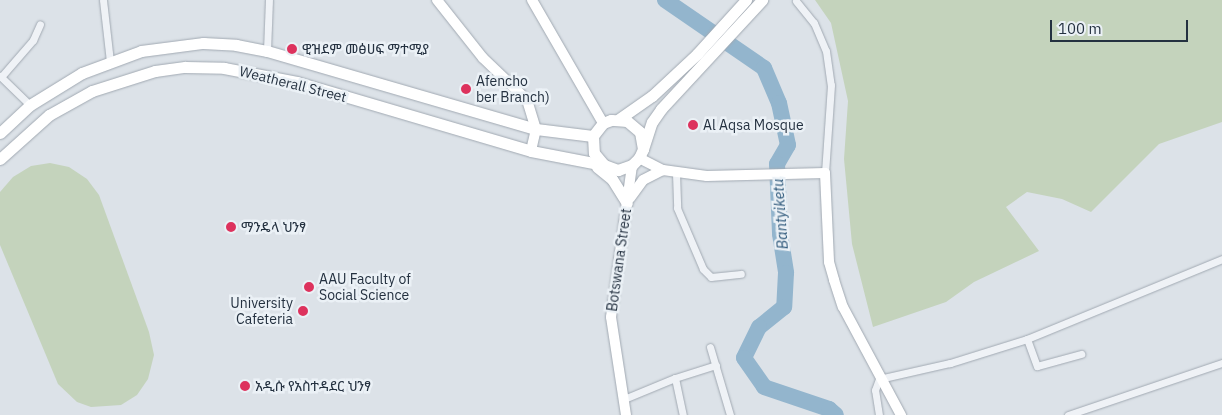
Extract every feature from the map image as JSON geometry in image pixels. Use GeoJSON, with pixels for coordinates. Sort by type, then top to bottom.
{"type":"FeatureCollection","features":[{"type":"Feature","properties":{"kind":"main road"},"geometry":{"type":"LineString","coordinates":[[437,0],[483,58],[527,100],[536,129],[531,151]]}},
{"type":"Feature","properties":{"kind":"main road"},"geometry":{"type":"LineString","coordinates":[[532,0],[603,123]]}},
{"type":"Feature","properties":{"kind":"main road"},"geometry":{"type":"LineString","coordinates":[[746,0],[735,9],[697,54],[652,96],[619,119],[603,123],[593,136],[594,153],[604,166],[618,170],[638,157],[661,109],[740,26],[758,2]]}},
{"type":"Feature","properties":{"kind":"main road"},"geometry":{"type":"LineString","coordinates":[[0,133],[30,106],[62,84],[110,61],[141,51],[203,43],[236,44],[267,51],[536,129],[593,136]]}},
{"type":"Feature","properties":{"kind":"main road","name":"Weatherall Street"},"geometry":{"type":"LineString","coordinates":[[0,159],[49,115],[92,90],[132,76],[185,67],[224,68],[297,82],[531,151],[604,166]]}},
{"type":"Feature","properties":{"kind":"main road"},"geometry":{"type":"LineString","coordinates":[[619,119],[635,125],[643,140],[638,157]]}},
{"type":"Feature","properties":{"kind":"main road"},"geometry":{"type":"LineString","coordinates":[[638,157],[663,170],[676,173],[732,178],[825,173],[829,262],[834,280],[843,307],[879,378],[901,415]]}},
{"type":"Feature","properties":{"kind":"main road","name":"Botswana Street"},"geometry":{"type":"LineString","coordinates":[[626,415],[611,317],[627,203],[638,157]]}},
{"type":"Feature","properties":{"kind":"main road"},"geometry":{"type":"LineString","coordinates":[[592,163],[612,179],[627,203],[643,180],[663,170]]}},
{"type":"Feature","properties":{"kind":"street"},"geometry":{"type":"LineString","coordinates":[[103,0],[110,61]]}},
{"type":"Feature","properties":{"kind":"street"},"geometry":{"type":"LineString","coordinates":[[267,51],[269,0]]}},
{"type":"Feature","properties":{"kind":"street"},"geometry":{"type":"LineString","coordinates":[[796,1],[814,23],[826,52],[830,114],[825,173]]}},
{"type":"Feature","properties":{"kind":"street"},"geometry":{"type":"LineString","coordinates":[[30,106],[1,76],[33,40],[40,24]]}},
{"type":"Feature","properties":{"kind":"street"},"geometry":{"type":"LineString","coordinates":[[676,173],[677,208],[703,269],[711,277],[741,274]]}},
{"type":"Feature","properties":{"kind":"street"},"geometry":{"type":"LineString","coordinates":[[878,415],[875,390],[879,378],[950,363],[1027,339],[1222,260]]}},
{"type":"Feature","properties":{"kind":"street"},"geometry":{"type":"LineString","coordinates":[[1027,339],[1037,366],[1081,354]]}},
{"type":"Feature","properties":{"kind":"street"},"geometry":{"type":"LineString","coordinates":[[710,347],[730,415]]}},
{"type":"Feature","properties":{"kind":"street"},"geometry":{"type":"LineString","coordinates":[[1070,415],[1222,363]]}},
{"type":"Feature","properties":{"kind":"street"},"geometry":{"type":"LineString","coordinates":[[624,399],[675,378],[716,365]]}},
{"type":"Feature","properties":{"kind":"street"},"geometry":{"type":"LineString","coordinates":[[675,378],[683,415]]}},
{"type":"Feature","properties":{"kind":"green space"},"geometry":{"type":"Polygon","coordinates":[[[815,0],[1222,0],[1222,122],[1159,144],[1091,212],[1062,199],[1027,192],[1006,207],[1039,251],[974,282],[946,302],[873,327],[852,244],[844,159],[848,101],[831,23],[815,0]]]}},
{"type":"Feature","properties":{"kind":"green space"},"geometry":{"type":"Polygon","coordinates":[[[50,163],[69,167],[87,179],[99,195],[149,332],[154,355],[148,379],[137,395],[121,405],[91,407],[77,402],[58,384],[0,245],[0,192],[13,177],[31,166],[50,163]]]}},
{"type":"Feature","properties":{"kind":"waterway","name":"Bantyiketu"},"geometry":{"type":"LineString","coordinates":[[665,0],[764,68],[779,103],[788,145],[777,164],[780,234],[786,273],[784,307],[759,327],[744,358],[764,387],[829,409],[836,415]]}},
{"type":"Feature","properties":{"kind":"place","name":"ዊዝደም መፅሀፍ ማተሚያ"},"geometry":{"type":"Point","coordinates":[292,49]}},
{"type":"Feature","properties":{"kind":"place","name":"Afencho ber Branch)"},"geometry":{"type":"Point","coordinates":[466,89]}},
{"type":"Feature","properties":{"kind":"place","name":"Al Aqsa Mosque"},"geometry":{"type":"Point","coordinates":[693,125]}},
{"type":"Feature","properties":{"kind":"place","name":"ማንዴላ ህንፃ"},"geometry":{"type":"Point","coordinates":[231,227]}},
{"type":"Feature","properties":{"kind":"place","name":"AAU Faculty of Social Science"},"geometry":{"type":"Point","coordinates":[309,287]}},
{"type":"Feature","properties":{"kind":"place","name":"University Cafeteria"},"geometry":{"type":"Point","coordinates":[303,311]}},
{"type":"Feature","properties":{"kind":"place","name":"አዲሱ የአስተዳደር ህንፃ"},"geometry":{"type":"Point","coordinates":[245,386]}}]}
